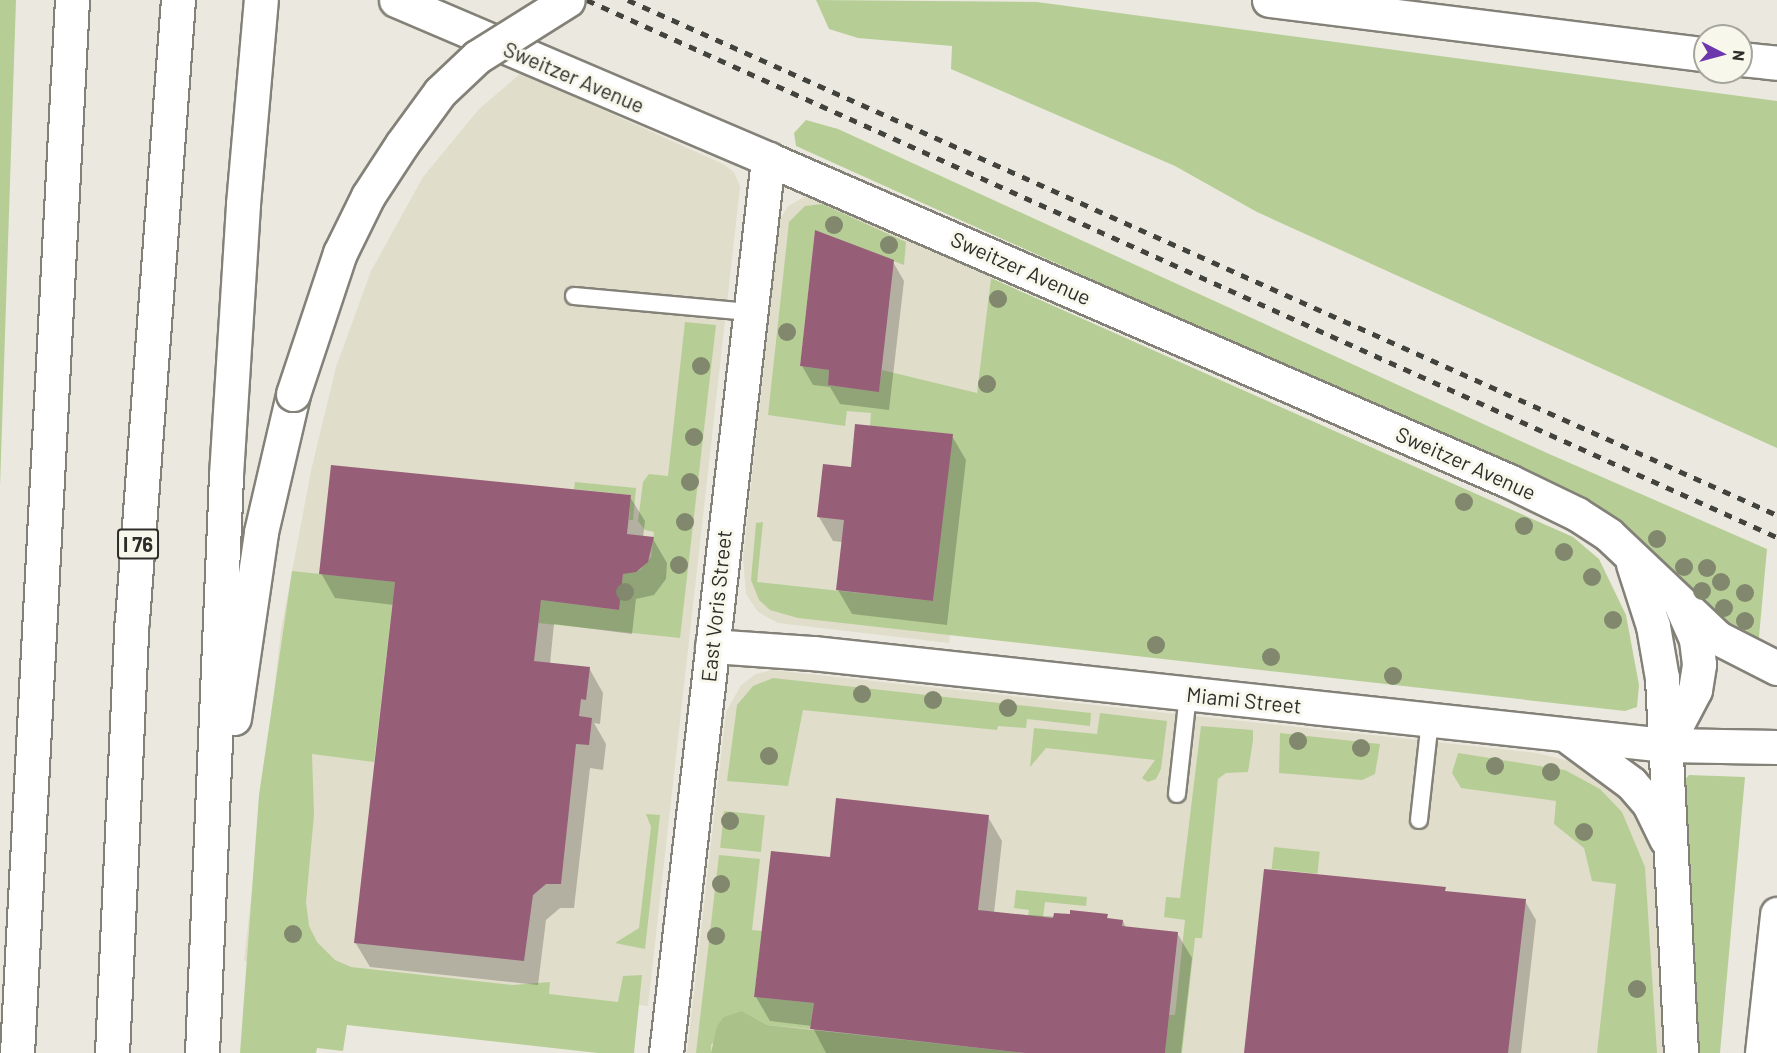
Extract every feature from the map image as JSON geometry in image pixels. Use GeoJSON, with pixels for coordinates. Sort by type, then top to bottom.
{"type":"FeatureCollection","features":[{"type":"Feature","properties":{"kind":"main road","name":"I 76"},"geometry":{"type":"LineString","coordinates":[[112,1053],[132,620],[178,0]]}},
{"type":"Feature","properties":{"kind":"main road"},"geometry":{"type":"LineString","coordinates":[[202,1053],[232,386],[261,0]]}},
{"type":"Feature","properties":{"kind":"main road","name":"Sweitzer Avenue"},"geometry":{"type":"LineString","coordinates":[[396,0],[1509,481],[1577,514],[1609,535],[1682,608],[1718,638],[1777,668]]}},
{"type":"Feature","properties":{"kind":"main road"},"geometry":{"type":"LineString","coordinates":[[205,994],[242,650],[264,520],[293,394],[340,253],[368,196],[440,92],[477,57],[568,0]]}},
{"type":"Feature","properties":{"kind":"main road"},"geometry":{"type":"LineString","coordinates":[[1269,0],[1693,53]]}},
{"type":"Feature","properties":{"kind":"main road"},"geometry":{"type":"LineString","coordinates":[[17,1053],[62,198],[68,2]]}},
{"type":"Feature","properties":{"kind":"main road"},"geometry":{"type":"LineString","coordinates":[[1753,60],[1777,63]]}},
{"type":"Feature","properties":{"kind":"main road","name":"East Voris Street"},"geometry":{"type":"LineString","coordinates":[[666,1053],[768,159]]}},
{"type":"Feature","properties":{"kind":"main road","name":"Sweitzer Avenue"},"geometry":{"type":"LineString","coordinates":[[1632,560],[1653,626],[1662,678],[1671,855]]}},
{"type":"Feature","properties":{"kind":"main road"},"geometry":{"type":"LineString","coordinates":[[1666,745],[1695,690],[1699,664],[1696,639],[1682,608]]}},
{"type":"Feature","properties":{"kind":"main road","name":"Miami Street"},"geometry":{"type":"LineString","coordinates":[[711,646],[813,653],[1666,745],[1777,747]]}},
{"type":"Feature","properties":{"kind":"main road"},"geometry":{"type":"LineString","coordinates":[[1566,735],[1605,761],[1649,804],[1661,824],[1671,855],[1681,1053]]}},
{"type":"Feature","properties":{"kind":"main road"},"geometry":{"type":"LineString","coordinates":[[1763,1046],[1777,914]]}},
{"type":"Feature","properties":{"kind":"lane"},"geometry":{"type":"LineString","coordinates":[[574,296],[749,312]]}},
{"type":"Feature","properties":{"kind":"lane"},"geometry":{"type":"LineString","coordinates":[[1177,794],[1188,694]]}},
{"type":"Feature","properties":{"kind":"lane"},"geometry":{"type":"LineString","coordinates":[[1419,820],[1430,720]]}},
{"type":"Feature","properties":{"kind":"shaded area"},"geometry":{"type":"Polygon","coordinates":[[[521,73],[723,164],[734,172],[740,187],[648,1006],[244,961],[281,630],[311,471],[336,367],[371,271],[423,177],[479,109],[521,73]]]}},
{"type":"Feature","properties":{"kind":"shaded area"},"geometry":{"type":"Polygon","coordinates":[[[810,194],[992,269],[949,643],[778,623],[758,612],[746,594],[743,558],[780,220],[788,206],[810,194]]]}},
{"type":"Feature","properties":{"kind":"shaded area"},"geometry":{"type":"Polygon","coordinates":[[[772,670],[1537,753],[1573,762],[1621,795],[1635,815],[1655,861],[1667,1053],[687,1053],[726,712],[741,685],[756,674],[772,670]]]}},
{"type":"Feature","properties":{"kind":"green space"},"geometry":{"type":"Polygon","coordinates":[[[0,0],[16,0],[0,487],[0,0]]]}},
{"type":"Feature","properties":{"kind":"green space"},"geometry":{"type":"Polygon","coordinates":[[[816,0],[1037,2],[1777,101],[1777,448],[1257,212],[1175,166],[951,69],[952,46],[858,38],[829,29],[816,0]]]}},
{"type":"Feature","properties":{"kind":"green space"},"geometry":{"type":"Polygon","coordinates":[[[806,120],[838,129],[1547,453],[1767,549],[1758,648],[1740,639],[1677,584],[1260,355],[796,146],[794,133],[806,120]]]}},
{"type":"Feature","properties":{"kind":"green space"},"geometry":{"type":"Polygon","coordinates":[[[822,204],[906,242],[904,265],[815,230],[800,366],[829,370],[828,385],[879,391],[882,370],[977,393],[991,278],[1573,537],[1599,559],[1626,615],[1639,685],[1637,707],[1625,711],[798,618],[770,610],[759,600],[751,580],[756,523],[763,522],[757,582],[933,601],[952,434],[870,426],[871,413],[847,411],[845,426],[768,415],[789,222],[805,206],[822,204]]]}},
{"type":"Feature","properties":{"kind":"green space"},"geometry":{"type":"Polygon","coordinates":[[[685,322],[716,325],[680,638],[538,623],[541,600],[618,610],[623,574],[640,570],[651,557],[654,532],[645,530],[638,521],[643,482],[649,474],[668,476],[685,322]]]}},
{"type":"Feature","properties":{"kind":"green space"},"geometry":{"type":"Polygon","coordinates":[[[575,482],[636,488],[633,520],[629,520],[631,495],[574,489],[575,482]]]}},
{"type":"Feature","properties":{"kind":"green space"},"geometry":{"type":"Polygon","coordinates":[[[292,571],[395,582],[374,762],[312,754],[314,815],[306,902],[309,926],[317,942],[335,960],[351,967],[513,985],[550,982],[549,994],[618,1002],[623,976],[642,975],[634,1053],[598,1053],[347,1025],[343,1051],[317,1048],[316,1053],[240,1053],[259,795],[292,571]]]}},
{"type":"Feature","properties":{"kind":"green space"},"geometry":{"type":"Polygon","coordinates":[[[773,678],[1091,713],[1090,726],[1027,719],[1026,728],[998,726],[997,730],[803,710],[788,786],[727,781],[737,705],[753,686],[773,678]]]}},
{"type":"Feature","properties":{"kind":"green space"},"geometry":{"type":"Polygon","coordinates":[[[1100,713],[1167,721],[1161,769],[1156,779],[1148,782],[1142,778],[1155,760],[1046,748],[1030,767],[1034,728],[1097,734],[1100,713]]]}},
{"type":"Feature","properties":{"kind":"green space"},"geometry":{"type":"Polygon","coordinates":[[[1201,726],[1253,730],[1253,740],[1248,772],[1226,773],[1218,779],[1202,938],[1195,938],[1182,1053],[1165,1053],[1169,1015],[1175,1015],[1185,920],[1164,917],[1166,897],[1180,898],[1201,726]]]}},
{"type":"Feature","properties":{"kind":"green space"},"geometry":{"type":"Polygon","coordinates":[[[1280,733],[1380,744],[1375,774],[1362,780],[1279,773],[1280,733]]]}},
{"type":"Feature","properties":{"kind":"green space"},"geometry":{"type":"Polygon","coordinates":[[[1458,753],[1565,770],[1600,789],[1622,812],[1645,867],[1657,1053],[1597,1053],[1616,884],[1592,881],[1584,848],[1554,824],[1556,801],[1461,788],[1452,773],[1458,753]]]}},
{"type":"Feature","properties":{"kind":"green space"},"geometry":{"type":"Polygon","coordinates":[[[1689,775],[1745,777],[1720,1053],[1694,1053],[1682,783],[1689,775]]]}},
{"type":"Feature","properties":{"kind":"green space"},"geometry":{"type":"Polygon","coordinates":[[[724,811],[765,815],[761,852],[720,848],[724,811]]]}},
{"type":"Feature","properties":{"kind":"green space"},"geometry":{"type":"Polygon","coordinates":[[[646,814],[660,815],[645,949],[615,943],[639,928],[651,827],[646,814]]]}},
{"type":"Feature","properties":{"kind":"green space"},"geometry":{"type":"Polygon","coordinates":[[[1274,847],[1320,852],[1317,874],[1272,869],[1274,847]]]}},
{"type":"Feature","properties":{"kind":"green space"},"geometry":{"type":"Polygon","coordinates":[[[719,855],[760,859],[752,930],[762,931],[754,997],[814,1003],[810,1029],[767,1025],[742,1011],[711,1045],[711,1053],[696,1053],[719,855]]]}},
{"type":"Feature","properties":{"kind":"green space"},"geometry":{"type":"Polygon","coordinates":[[[1016,890],[1087,897],[1086,906],[1045,902],[1043,917],[1028,916],[1029,910],[1014,908],[1016,890]]]}},
{"type":"Feature","properties":{"kind":"green space"},"geometry":{"type":"Polygon","coordinates":[[[742,1011],[767,1025],[1025,1053],[711,1053],[717,1026],[724,1017],[742,1011]]]}},
{"type":"Feature","properties":{"kind":"building"},"geometry":{"type":"Polygon","coordinates":[[[815,230],[894,260],[879,392],[828,385],[829,370],[800,366],[815,230]]]}},
{"type":"Feature","properties":{"kind":"building"},"geometry":{"type":"Polygon","coordinates":[[[855,424],[953,434],[933,601],[836,590],[844,520],[817,517],[823,464],[851,467],[855,424]]]}},
{"type":"Feature","properties":{"kind":"building"},"geometry":{"type":"Polygon","coordinates":[[[331,465],[631,495],[627,534],[654,537],[648,562],[636,572],[623,574],[619,610],[541,600],[534,661],[590,667],[586,700],[581,699],[579,716],[592,718],[589,745],[576,744],[561,884],[546,884],[533,895],[524,961],[354,943],[395,582],[319,574],[331,465]]]}},
{"type":"Feature","properties":{"kind":"building"},"geometry":{"type":"Polygon","coordinates":[[[836,798],[989,815],[978,910],[1053,918],[1054,913],[1070,914],[1070,910],[1108,914],[1107,918],[1123,920],[1122,926],[1178,932],[1165,1053],[1025,1053],[810,1029],[814,1003],[754,997],[771,851],[830,857],[836,798]]]}},
{"type":"Feature","properties":{"kind":"building"},"geometry":{"type":"Polygon","coordinates":[[[1264,869],[1446,887],[1445,891],[1526,899],[1508,1053],[1244,1053],[1264,869]]]}},
{"type":"Feature","properties":{"kind":"railway"},"geometry":{"type":"LineString","coordinates":[[587,0],[1777,537]]}},
{"type":"Feature","properties":{"kind":"railway"},"geometry":{"type":"LineString","coordinates":[[628,0],[1777,515]]}}]}
